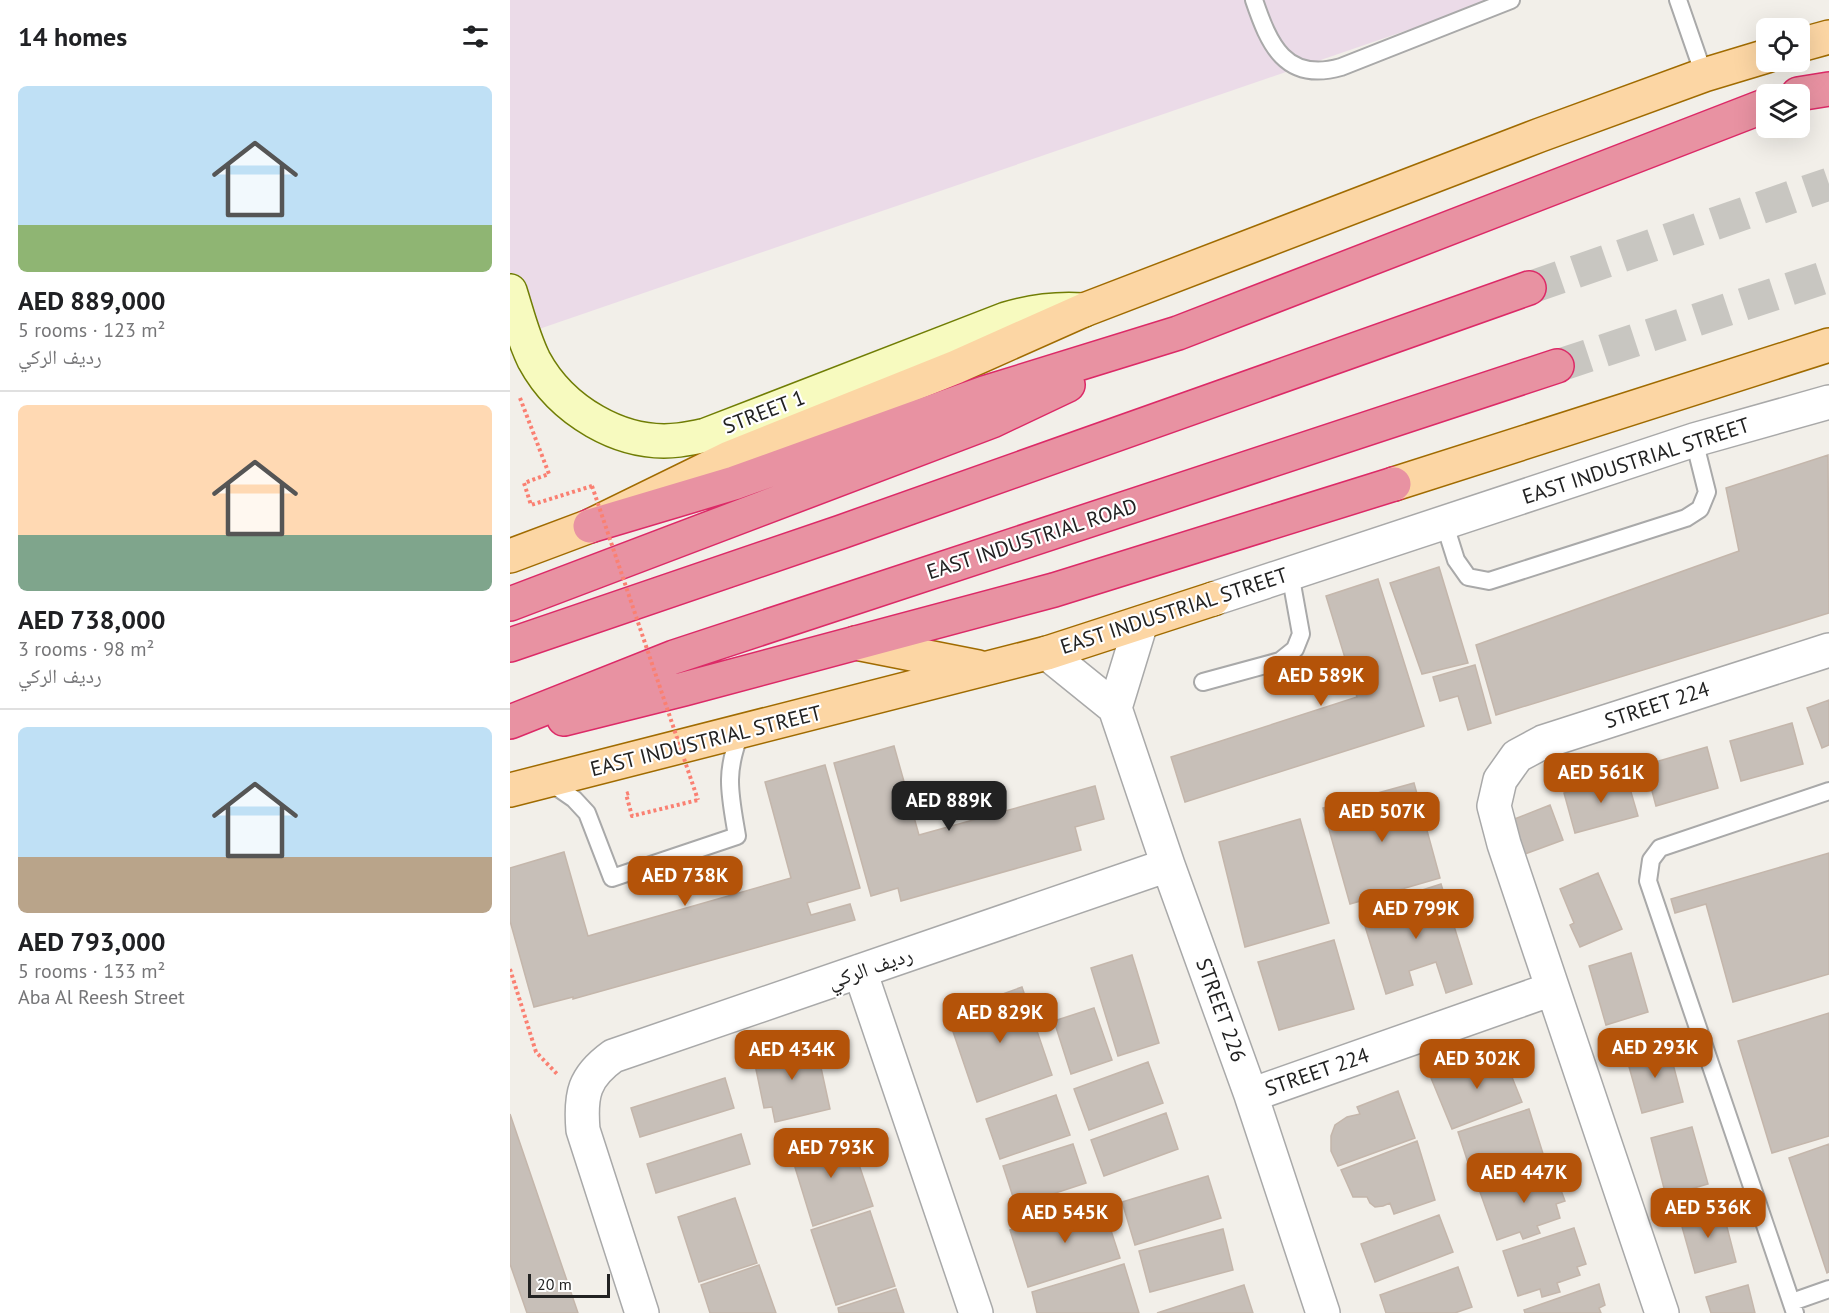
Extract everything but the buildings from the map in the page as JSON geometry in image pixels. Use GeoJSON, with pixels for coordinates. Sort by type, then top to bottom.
{"type":"FeatureCollection","features":[{"type":"Feature","properties":{"kind":"highway"},"geometry":{"type":"LineString","coordinates":[[1810,92],[1829,89]]}},
{"type":"Feature","properties":{"kind":"highway"},"geometry":{"type":"LineString","coordinates":[[590,526],[734,483],[984,393],[1178,333],[1756,109]]}},
{"type":"Feature","properties":{"kind":"highway"},"geometry":{"type":"LineString","coordinates":[[510,645],[842,532],[1529,288]]}},
{"type":"Feature","properties":{"kind":"highway"},"geometry":{"type":"LineString","coordinates":[[510,604],[992,421],[1178,333]]}},
{"type":"Feature","properties":{"kind":"highway","name":"EAST INDUSTRIAL ROAD"},"geometry":{"type":"LineString","coordinates":[[510,722],[674,657],[1557,366]]}},
{"type":"Feature","properties":{"kind":"highway"},"geometry":{"type":"LineString","coordinates":[[510,733],[1054,590],[1394,484]]}},
{"type":"Feature","properties":{"kind":"main road"},"geometry":{"type":"LineString","coordinates":[[1810,42],[1829,37]]}},
{"type":"Feature","properties":{"kind":"main road"},"geometry":{"type":"LineString","coordinates":[[510,556],[590,526],[729,458],[956,366],[1084,310],[1540,135],[1704,75],[1756,59]]}},
{"type":"Feature","properties":{"kind":"main road"},"geometry":{"type":"LineString","coordinates":[[1394,484],[1829,345]]}},
{"type":"Feature","properties":{"kind":"main road","name":"EAST INDUSTRIAL STREET"},"geometry":{"type":"LineString","coordinates":[[510,790],[986,669],[1214,599]]}},
{"type":"Feature","properties":{"kind":"main road"},"geometry":{"type":"LineString","coordinates":[[856,643],[986,669]]}},
{"type":"Feature","properties":{"kind":"street","name":"STREET 1"},"geometry":{"type":"LineString","coordinates":[[510,291],[535,360],[552,384],[572,405],[595,422],[621,434],[649,440],[678,441],[706,435],[1006,319],[1045,310],[1084,310]]}},
{"type":"Feature","properties":{"kind":"street","name":"EAST INDUSTRIAL STREET"},"geometry":{"type":"LineString","coordinates":[[1214,599],[1694,440],[1829,402]]}},
{"type":"Feature","properties":{"kind":"street"},"geometry":{"type":"LineString","coordinates":[[1047,652],[1115,708],[1141,623]]}},
{"type":"Feature","properties":{"kind":"street","name":"STREET 224"},"geometry":{"type":"LineString","coordinates":[[1662,1313],[1504,844],[1494,806],[1500,780],[1517,756],[1543,742],[1829,650]]}},
{"type":"Feature","properties":{"kind":"street","name":"STREET 226"},"geometry":{"type":"LineString","coordinates":[[1115,708],[1168,865],[1251,1095],[1323,1313]]}},
{"type":"Feature","properties":{"kind":"street","name":"رديف الركي"},"geometry":{"type":"LineString","coordinates":[[585,1089],[596,1069],[613,1056],[1168,865]]}},
{"type":"Feature","properties":{"kind":"street"},"geometry":{"type":"LineString","coordinates":[[860,971],[976,1313]]}},
{"type":"Feature","properties":{"kind":"street","name":"STREET 224"},"geometry":{"type":"LineString","coordinates":[[1251,1095],[1552,989]]}},
{"type":"Feature","properties":{"kind":"street"},"geometry":{"type":"LineString","coordinates":[[585,1089],[581,1109],[583,1130],[642,1313]]}},
{"type":"Feature","properties":{"kind":"lane"},"geometry":{"type":"LineString","coordinates":[[1254,0],[1265,31],[1276,51],[1293,64],[1317,70],[1329,70],[1511,0]]}},
{"type":"Feature","properties":{"kind":"lane"},"geometry":{"type":"LineString","coordinates":[[1678,0],[1704,75]]}},
{"type":"Feature","properties":{"kind":"lane"},"geometry":{"type":"LineString","coordinates":[[1444,522],[1456,560],[1468,577],[1489,581],[1686,518],[1701,508],[1707,492],[1694,440]]}},
{"type":"Feature","properties":{"kind":"lane"},"geometry":{"type":"LineString","coordinates":[[1203,682],[1280,661],[1295,649],[1301,634],[1290,573]]}},
{"type":"Feature","properties":{"kind":"lane"},"geometry":{"type":"LineString","coordinates":[[548,781],[574,799],[587,813],[612,878],[738,836],[729,786],[730,762],[741,732]]}},
{"type":"Feature","properties":{"kind":"lane"},"geometry":{"type":"LineString","coordinates":[[1829,791],[1660,848],[1651,860],[1648,881],[1793,1307],[1829,1289]]}},
{"type":"Feature","properties":{"kind":"path"},"geometry":{"type":"LineString","coordinates":[[519,394],[549,474],[524,483],[531,505],[592,486],[698,800],[632,816],[626,794],[637,790]]}},
{"type":"Feature","properties":{"kind":"path"},"geometry":{"type":"LineString","coordinates":[[678,776],[699,768]]}},
{"type":"Feature","properties":{"kind":"path"},"geometry":{"type":"LineString","coordinates":[[510,969],[536,1052],[560,1077],[585,1089]]}},
{"type":"Feature","properties":{"kind":"shaded area"},"geometry":{"type":"Polygon","coordinates":[[[510,0],[1495,0],[510,339],[510,0]]]}},
{"type":"Feature","properties":{"kind":"tunnel"},"geometry":{"type":"LineString","coordinates":[[1529,288],[1829,184]]}},
{"type":"Feature","properties":{"kind":"tunnel"},"geometry":{"type":"LineString","coordinates":[[1557,366],[1829,276]]}}]}
